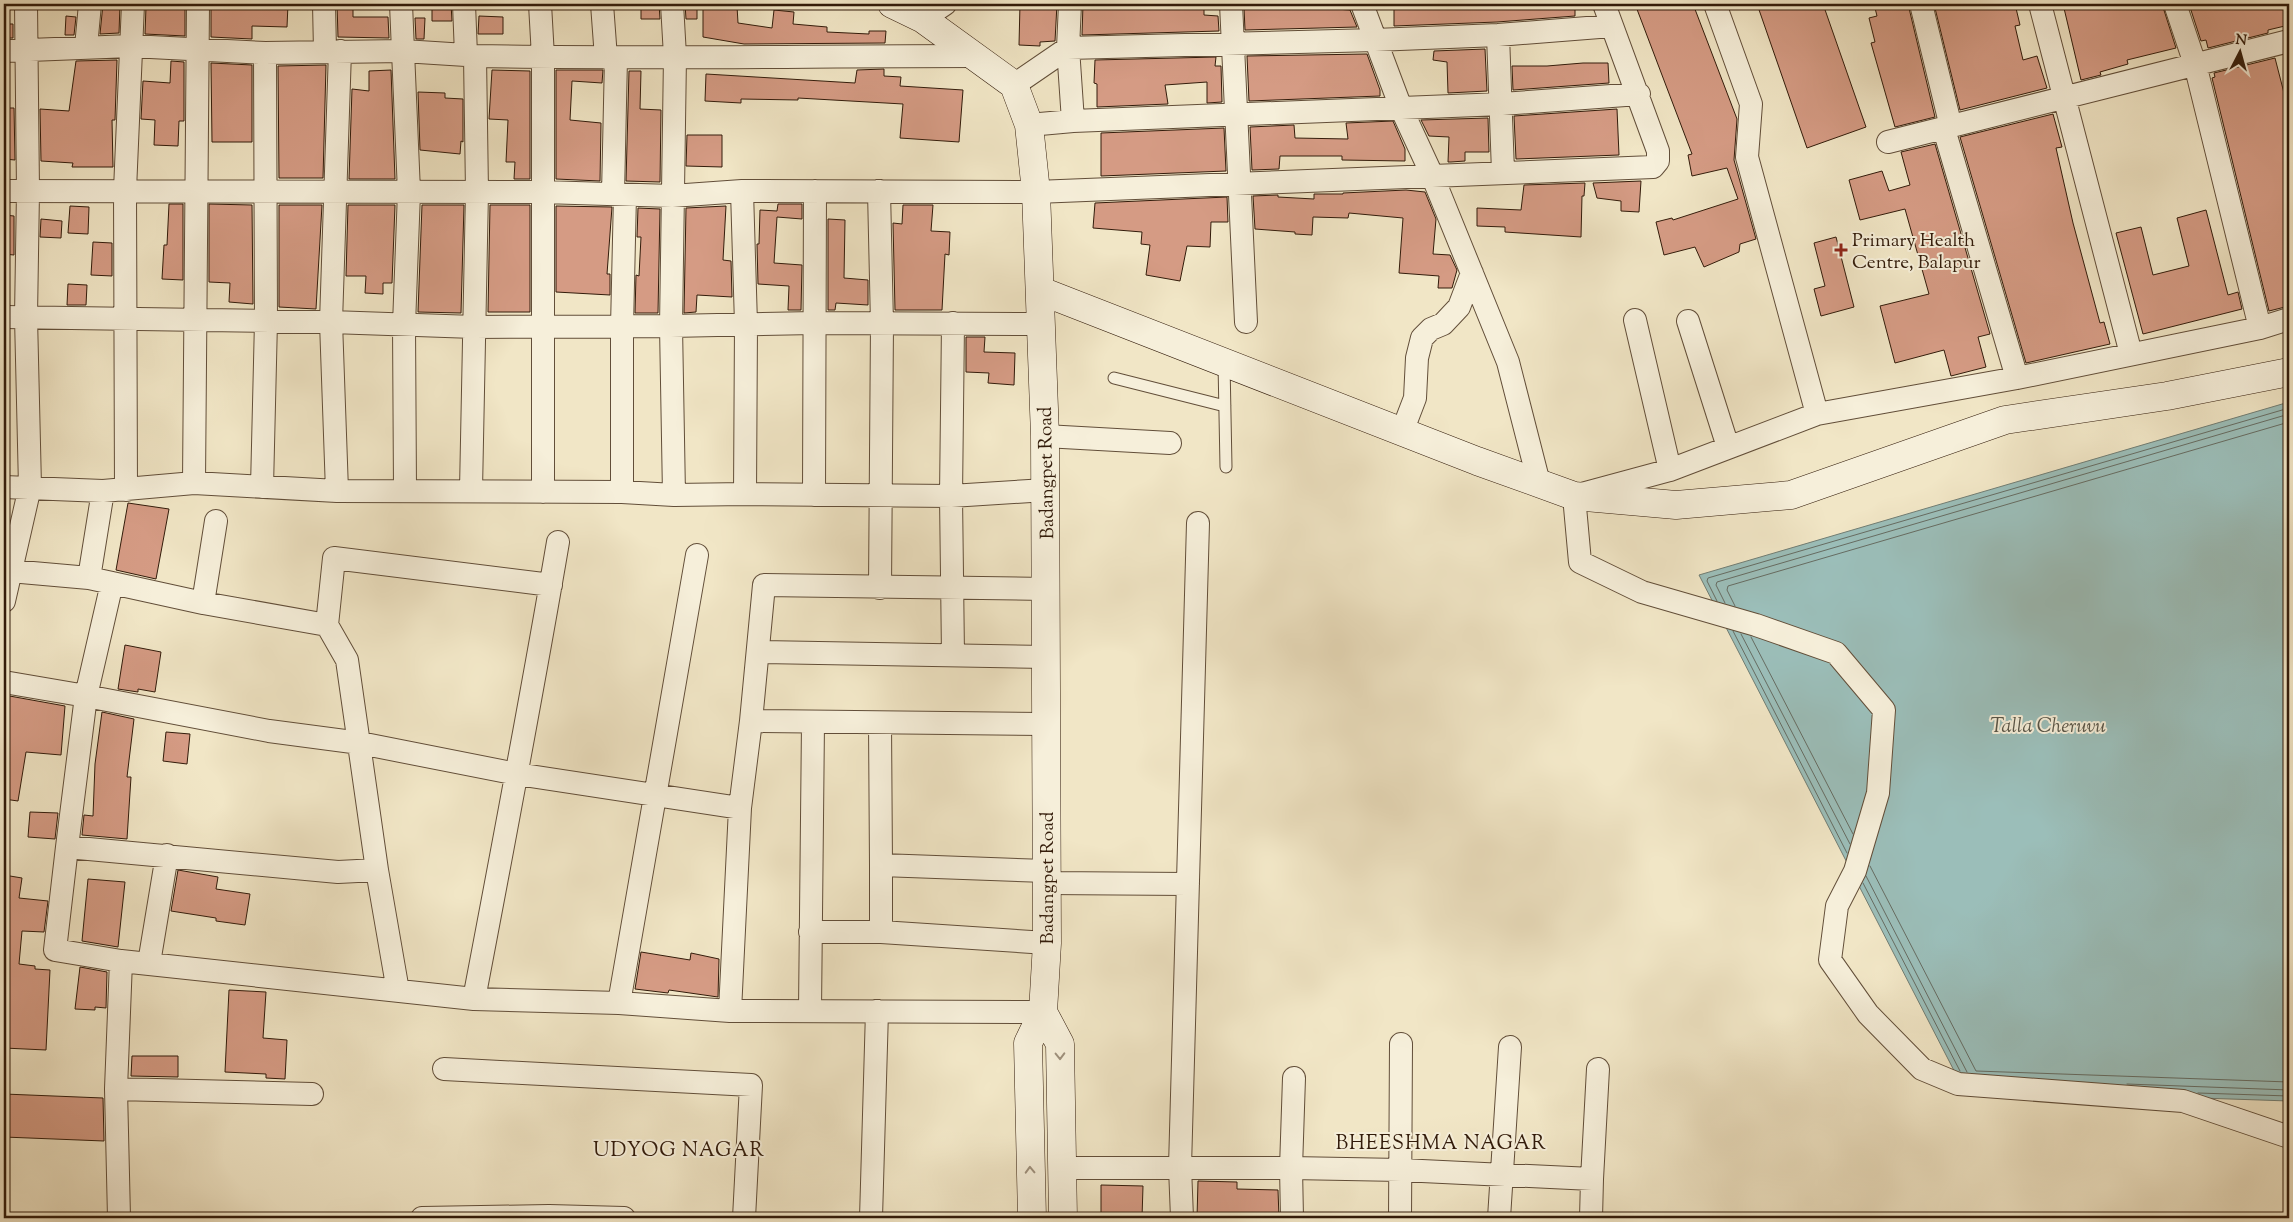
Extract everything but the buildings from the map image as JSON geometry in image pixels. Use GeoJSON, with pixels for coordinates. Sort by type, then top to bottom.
{"type":"FeatureCollection","features":[{"type":"Feature","properties":{"kind":"main road"},"geometry":{"type":"LineString","coordinates":[[892,4],[923,19],[1014,85]]}},
{"type":"Feature","properties":{"kind":"main road","name":"Badangpet Road"},"geometry":{"type":"LineString","coordinates":[[1014,85],[1029,125],[1036,192],[1042,291],[1046,436],[1045,724],[1047,943],[1043,1012],[1028,1043],[1032,1218]]}},
{"type":"Feature","properties":{"kind":"main road"},"geometry":{"type":"LineString","coordinates":[[1042,291],[1402,432],[1574,496],[1676,505],[1791,495],[2005,420],[2167,396],[2289,372]]}},
{"type":"Feature","properties":{"kind":"main road"},"geometry":{"type":"LineString","coordinates":[[1043,1012],[1060,1044],[1063,1218]]}},
{"type":"Feature","properties":{"kind":"street"},"geometry":{"type":"LineString","coordinates":[[4,601],[30,487],[26,317],[28,191],[26,4]]}},
{"type":"Feature","properties":{"kind":"street"},"geometry":{"type":"LineString","coordinates":[[86,47],[90,4]]}},
{"type":"Feature","properties":{"kind":"street"},"geometry":{"type":"LineString","coordinates":[[126,490],[125,190],[133,4]]}},
{"type":"Feature","properties":{"kind":"street"},"geometry":{"type":"LineString","coordinates":[[194,483],[198,4]]}},
{"type":"Feature","properties":{"kind":"street"},"geometry":{"type":"LineString","coordinates":[[324,4],[332,51],[336,191],[331,322],[337,491]]}},
{"type":"Feature","properties":{"kind":"street"},"geometry":{"type":"LineString","coordinates":[[401,4],[409,192],[404,325],[405,490]]}},
{"type":"Feature","properties":{"kind":"street"},"geometry":{"type":"LineString","coordinates":[[464,4],[470,56],[476,192],[471,490]]}},
{"type":"Feature","properties":{"kind":"street"},"geometry":{"type":"LineString","coordinates":[[540,4],[543,57],[543,492]]}},
{"type":"Feature","properties":{"kind":"street"},"geometry":{"type":"LineString","coordinates":[[602,4],[611,58],[619,195],[622,327],[622,492]]}},
{"type":"Feature","properties":{"kind":"street"},"geometry":{"type":"LineString","coordinates":[[672,4],[675,56],[671,326],[674,495]]}},
{"type":"Feature","properties":{"kind":"street"},"geometry":{"type":"LineString","coordinates":[[923,19],[945,4]]}},
{"type":"Feature","properties":{"kind":"street"},"geometry":{"type":"LineString","coordinates":[[1070,4],[1068,48],[1073,121]]}},
{"type":"Feature","properties":{"kind":"street"},"geometry":{"type":"LineString","coordinates":[[1231,4],[1238,114],[1238,184],[1246,322]]}},
{"type":"Feature","properties":{"kind":"street"},"geometry":{"type":"LineString","coordinates":[[1362,4],[1400,108],[1432,176],[1508,362],[1539,483]]}},
{"type":"Feature","properties":{"kind":"street"},"geometry":{"type":"LineString","coordinates":[[4,190],[543,192],[672,196],[742,191],[1036,192],[1653,167],[1658,161],[1658,151],[1639,94],[1604,4]]}},
{"type":"Feature","properties":{"kind":"street"},"geometry":{"type":"LineString","coordinates":[[1715,4],[1751,104],[1748,157],[1817,414]]}},
{"type":"Feature","properties":{"kind":"street"},"geometry":{"type":"LineString","coordinates":[[1921,4],[1948,128],[2017,378]]}},
{"type":"Feature","properties":{"kind":"street"},"geometry":{"type":"LineString","coordinates":[[2040,4],[2066,97],[2131,354]]}},
{"type":"Feature","properties":{"kind":"street"},"geometry":{"type":"LineString","coordinates":[[2175,4],[2195,64],[2260,328]]}},
{"type":"Feature","properties":{"kind":"street"},"geometry":{"type":"LineString","coordinates":[[1014,85],[1068,48],[1375,40],[1498,35],[1612,26]]}},
{"type":"Feature","properties":{"kind":"street"},"geometry":{"type":"LineString","coordinates":[[1498,35],[1503,172]]}},
{"type":"Feature","properties":{"kind":"street"},"geometry":{"type":"LineString","coordinates":[[1888,142],[2289,40]]}},
{"type":"Feature","properties":{"kind":"street"},"geometry":{"type":"LineString","coordinates":[[4,51],[131,46],[265,53],[403,51],[470,56],[611,58],[675,56],[976,56]]}},
{"type":"Feature","properties":{"kind":"street"},"geometry":{"type":"LineString","coordinates":[[262,487],[266,320],[265,53]]}},
{"type":"Feature","properties":{"kind":"street"},"geometry":{"type":"LineString","coordinates":[[1029,125],[1073,121],[1502,104],[1639,94]]}},
{"type":"Feature","properties":{"kind":"street"},"geometry":{"type":"LineString","coordinates":[[742,191],[746,324],[744,494]]}},
{"type":"Feature","properties":{"kind":"street"},"geometry":{"type":"LineString","coordinates":[[879,191],[882,324],[880,588]]}},
{"type":"Feature","properties":{"kind":"street"},"geometry":{"type":"LineString","coordinates":[[814,495],[815,192]]}},
{"type":"Feature","properties":{"kind":"street"},"geometry":{"type":"LineString","coordinates":[[1402,432],[1415,398],[1417,358],[1422,338],[1431,329],[1443,324],[1459,307],[1472,273]]}},
{"type":"Feature","properties":{"kind":"street"},"geometry":{"type":"LineString","coordinates":[[4,317],[266,320],[404,325],[543,327],[814,323],[1042,324]]}},
{"type":"Feature","properties":{"kind":"street"},"geometry":{"type":"LineString","coordinates":[[1635,320],[1670,470]]}},
{"type":"Feature","properties":{"kind":"street"},"geometry":{"type":"LineString","coordinates":[[2289,320],[2260,328],[2017,378],[1817,414],[1670,470],[1574,496],[1580,562],[1642,592],[1756,625],[1836,653],[1884,710],[1878,793],[1855,871],[1837,906],[1830,960],[1868,1014],[1922,1069],[1958,1084],[2183,1101],[2289,1136]]}},
{"type":"Feature","properties":{"kind":"street"},"geometry":{"type":"LineString","coordinates":[[1688,322],[1728,447]]}},
{"type":"Feature","properties":{"kind":"street"},"geometry":{"type":"LineString","coordinates":[[953,323],[951,496],[953,655]]}},
{"type":"Feature","properties":{"kind":"street"},"geometry":{"type":"LineString","coordinates":[[1046,436],[1170,443]]}},
{"type":"Feature","properties":{"kind":"street"},"geometry":{"type":"LineString","coordinates":[[4,487],[103,491],[194,483],[337,491],[471,490],[622,492],[674,495],[951,496],[1046,490]]}},
{"type":"Feature","properties":{"kind":"street"},"geometry":{"type":"LineString","coordinates":[[89,578],[103,491]]}},
{"type":"Feature","properties":{"kind":"street"},"geometry":{"type":"LineString","coordinates":[[203,603],[216,521]]}},
{"type":"Feature","properties":{"kind":"street"},"geometry":{"type":"LineString","coordinates":[[1182,1218],[1180,1167],[1198,523]]}},
{"type":"Feature","properties":{"kind":"street"},"geometry":{"type":"LineString","coordinates":[[474,999],[517,774],[558,542]]}},
{"type":"Feature","properties":{"kind":"street"},"geometry":{"type":"LineString","coordinates":[[619,1003],[697,555]]}},
{"type":"Feature","properties":{"kind":"street"},"geometry":{"type":"LineString","coordinates":[[398,991],[377,870],[347,660],[327,625],[334,558],[551,585]]}},
{"type":"Feature","properties":{"kind":"street"},"geometry":{"type":"LineString","coordinates":[[10,571],[89,578],[203,603],[327,625]]}},
{"type":"Feature","properties":{"kind":"street"},"geometry":{"type":"LineString","coordinates":[[112,583],[86,696],[55,950],[121,961],[474,999],[619,1003],[730,1011],[1043,1012]]}},
{"type":"Feature","properties":{"kind":"street"},"geometry":{"type":"LineString","coordinates":[[730,1011],[740,808],[759,652],[764,585],[1045,589]]}},
{"type":"Feature","properties":{"kind":"street"},"geometry":{"type":"LineString","coordinates":[[759,652],[1046,657]]}},
{"type":"Feature","properties":{"kind":"street"},"geometry":{"type":"LineString","coordinates":[[4,682],[269,731],[360,743],[517,774],[740,808]]}},
{"type":"Feature","properties":{"kind":"street"},"geometry":{"type":"LineString","coordinates":[[751,721],[1045,724]]}},
{"type":"Feature","properties":{"kind":"street"},"geometry":{"type":"LineString","coordinates":[[810,1010],[813,723]]}},
{"type":"Feature","properties":{"kind":"street"},"geometry":{"type":"LineString","coordinates":[[880,723],[881,932]]}},
{"type":"Feature","properties":{"kind":"street"},"geometry":{"type":"LineString","coordinates":[[67,847],[338,872],[377,870]]}},
{"type":"Feature","properties":{"kind":"street"},"geometry":{"type":"LineString","coordinates":[[149,963],[167,855]]}},
{"type":"Feature","properties":{"kind":"street"},"geometry":{"type":"LineString","coordinates":[[881,865],[1046,877],[1188,884]]}},
{"type":"Feature","properties":{"kind":"street"},"geometry":{"type":"LineString","coordinates":[[810,932],[881,932],[1047,943]]}},
{"type":"Feature","properties":{"kind":"street"},"geometry":{"type":"LineString","coordinates":[[119,1218],[116,1089],[121,961]]}},
{"type":"Feature","properties":{"kind":"street"},"geometry":{"type":"LineString","coordinates":[[871,1218],[877,1011]]}},
{"type":"Feature","properties":{"kind":"street"},"geometry":{"type":"LineString","coordinates":[[1400,1218],[1401,1044]]}},
{"type":"Feature","properties":{"kind":"street"},"geometry":{"type":"LineString","coordinates":[[1499,1218],[1510,1047]]}},
{"type":"Feature","properties":{"kind":"street"},"geometry":{"type":"LineString","coordinates":[[1591,1218],[1598,1068]]}},
{"type":"Feature","properties":{"kind":"street"},"geometry":{"type":"LineString","coordinates":[[444,1069],[751,1085],[744,1218]]}},
{"type":"Feature","properties":{"kind":"street"},"geometry":{"type":"LineString","coordinates":[[1292,1218],[1291,1168],[1294,1078]]}},
{"type":"Feature","properties":{"kind":"street"},"geometry":{"type":"LineString","coordinates":[[116,1089],[312,1094]]}},
{"type":"Feature","properties":{"kind":"street"},"geometry":{"type":"LineString","coordinates":[[1062,1168],[1180,1167],[1401,1170],[1592,1180]]}},
{"type":"Feature","properties":{"kind":"street"},"geometry":{"type":"LineString","coordinates":[[422,1218],[624,1218]]}},
{"type":"Feature","properties":{"kind":"lane"},"geometry":{"type":"LineString","coordinates":[[1224,363],[1226,466]]}},
{"type":"Feature","properties":{"kind":"lane"},"geometry":{"type":"LineString","coordinates":[[1114,378],[1225,406]]}},
{"type":"Feature","properties":{"kind":"water","name":"Talla Cheruvu"},"geometry":{"type":"Polygon","coordinates":[[[2289,402],[2289,1101],[1964,1090],[1699,575],[2289,402]]]}},
{"type":"Feature","properties":{"kind":"place","name":"Primary Health Centre, Balapur"},"geometry":{"type":"Point","coordinates":[1841,250]}},
{"type":"Feature","properties":{"kind":"district","name":"BHEESHMA NAGAR"},"geometry":{"type":"Point","coordinates":[1441,1142]}},
{"type":"Feature","properties":{"kind":"district","name":"UDYOG NAGAR"},"geometry":{"type":"Point","coordinates":[679,1149]}}]}
